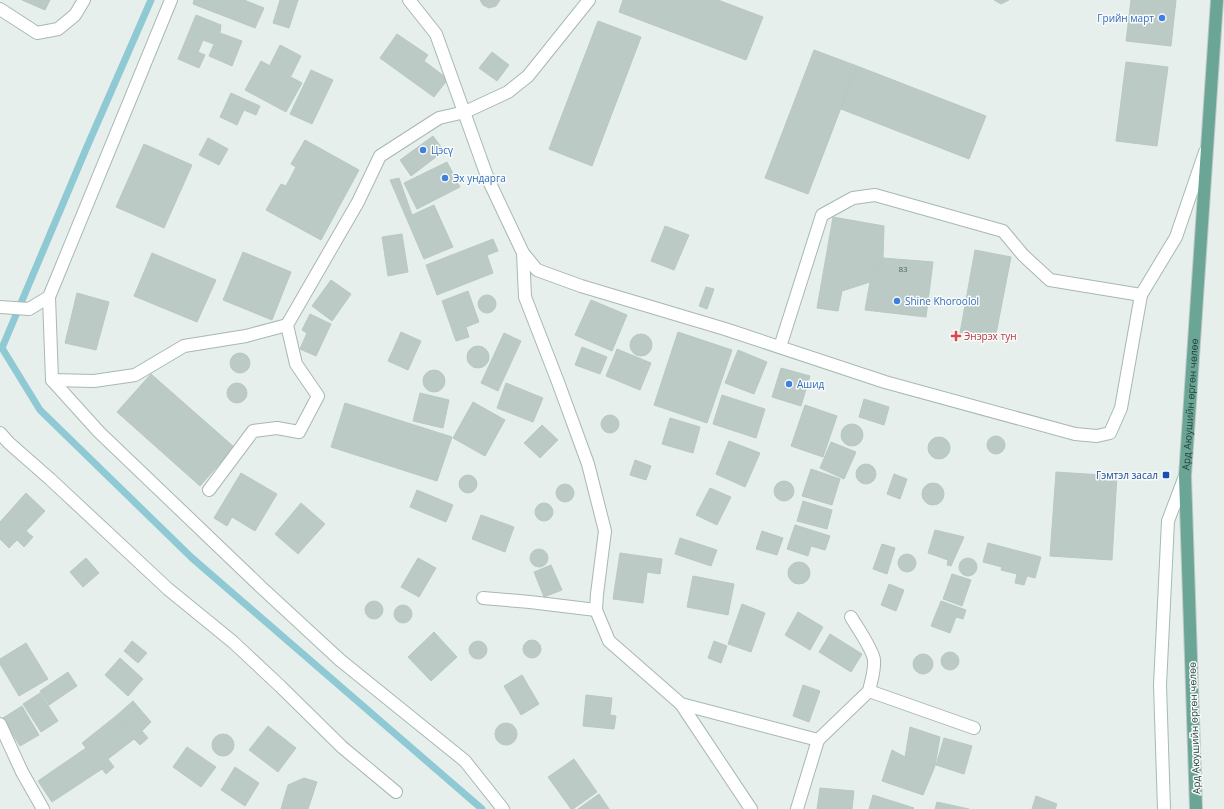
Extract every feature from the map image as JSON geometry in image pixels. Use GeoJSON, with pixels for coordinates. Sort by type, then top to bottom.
{"type":"FeatureCollection","features":[{"type":"Feature","properties":{"kind":"main road","name":"Ард Аюушийн өргөн чөлөө"},"geometry":{"type":"LineString","coordinates":[[1196,809],[1185,476],[1217,0]]}},
{"type":"Feature","properties":{"kind":"street"},"geometry":{"type":"LineString","coordinates":[[0,9],[37,33],[58,29],[75,15],[84,0]]}},
{"type":"Feature","properties":{"kind":"street"},"geometry":{"type":"LineString","coordinates":[[171,0],[49,297],[52,380],[99,432],[340,660],[465,761],[503,809]]}},
{"type":"Feature","properties":{"kind":"street"},"geometry":{"type":"LineString","coordinates":[[409,0],[436,34],[488,178],[524,253],[536,270],[581,286],[725,329],[885,382],[1075,434],[1097,436],[1110,433],[1121,408],[1141,295],[1176,237],[1207,145]]}},
{"type":"Feature","properties":{"kind":"street"},"geometry":{"type":"LineString","coordinates":[[209,490],[253,431],[277,428],[299,432],[318,396],[296,364],[287,325],[358,202],[380,156],[439,118],[465,112],[508,92],[528,76],[589,0]]}},
{"type":"Feature","properties":{"kind":"street"},"geometry":{"type":"LineString","coordinates":[[780,348],[822,216],[853,198],[875,195],[1003,231],[1022,255],[1050,280],[1141,295]]}},
{"type":"Feature","properties":{"kind":"street"},"geometry":{"type":"LineString","coordinates":[[524,253],[525,297],[588,464],[605,531],[596,610],[609,642],[681,704],[751,809]]}},
{"type":"Feature","properties":{"kind":"street"},"geometry":{"type":"LineString","coordinates":[[0,307],[29,309],[49,297]]}},
{"type":"Feature","properties":{"kind":"street"},"geometry":{"type":"LineString","coordinates":[[52,380],[94,381],[136,375],[184,346],[246,336],[287,325]]}},
{"type":"Feature","properties":{"kind":"street"},"geometry":{"type":"LineString","coordinates":[[0,433],[9,443],[168,589],[233,642],[342,747],[396,792]]}},
{"type":"Feature","properties":{"kind":"street"},"geometry":{"type":"LineString","coordinates":[[1164,809],[1160,685],[1168,522],[1185,476]]}},
{"type":"Feature","properties":{"kind":"street"},"geometry":{"type":"LineString","coordinates":[[483,598],[596,610]]}},
{"type":"Feature","properties":{"kind":"street"},"geometry":{"type":"LineString","coordinates":[[797,809],[818,740],[869,691],[873,676],[874,659],[851,617]]}},
{"type":"Feature","properties":{"kind":"street"},"geometry":{"type":"LineString","coordinates":[[869,691],[974,728]]}},
{"type":"Feature","properties":{"kind":"street"},"geometry":{"type":"LineString","coordinates":[[681,704],[818,740]]}},
{"type":"Feature","properties":{"kind":"street"},"geometry":{"type":"LineString","coordinates":[[0,724],[22,772],[43,809]]}},
{"type":"Feature","properties":{"kind":"building"},"geometry":{"type":"Polygon","coordinates":[[[22,0],[50,0],[45,10],[22,0]]]}},
{"type":"Feature","properties":{"kind":"building"},"geometry":{"type":"Polygon","coordinates":[[[194,0],[244,0],[264,8],[255,28],[193,4],[194,0]]]}},
{"type":"Feature","properties":{"kind":"building"},"geometry":{"type":"Polygon","coordinates":[[[280,0],[298,0],[289,28],[273,23],[280,0]]]}},
{"type":"Feature","properties":{"kind":"building"},"geometry":{"type":"Polygon","coordinates":[[[480,0],[500,0],[496,6],[489,8],[483,5],[480,0]]]}},
{"type":"Feature","properties":{"kind":"building"},"geometry":{"type":"Polygon","coordinates":[[[623,0],[718,0],[763,17],[746,60],[619,12],[623,0]]]}},
{"type":"Feature","properties":{"kind":"building"},"geometry":{"type":"Polygon","coordinates":[[[994,0],[1009,0],[1001,4],[994,0]]]}},
{"type":"Feature","properties":{"kind":"building"},"geometry":{"type":"Polygon","coordinates":[[[1131,0],[1176,0],[1171,46],[1126,41],[1131,0]]]}},
{"type":"Feature","properties":{"kind":"building"},"geometry":{"type":"Polygon","coordinates":[[[196,15],[221,25],[220,33],[242,41],[232,66],[209,56],[214,44],[203,40],[198,52],[205,55],[199,68],[178,59],[196,15]]]}},
{"type":"Feature","properties":{"kind":"building"},"geometry":{"type":"Polygon","coordinates":[[[598,21],[641,37],[592,166],[549,149],[598,21]]]}},
{"type":"Feature","properties":{"kind":"building"},"geometry":{"type":"Polygon","coordinates":[[[397,34],[428,55],[424,61],[448,79],[434,97],[380,58],[397,34]]]}},
{"type":"Feature","properties":{"kind":"building"},"geometry":{"type":"Polygon","coordinates":[[[280,45],[301,56],[291,76],[270,65],[280,45]]]}},
{"type":"Feature","properties":{"kind":"building"},"geometry":{"type":"Polygon","coordinates":[[[814,50],[857,66],[808,194],[765,178],[814,50]]]}},
{"type":"Feature","properties":{"kind":"building"},"geometry":{"type":"Polygon","coordinates":[[[492,52],[509,65],[497,81],[479,68],[492,52]]]}},
{"type":"Feature","properties":{"kind":"building"},"geometry":{"type":"Polygon","coordinates":[[[261,61],[302,83],[286,112],[245,90],[261,61]]]}},
{"type":"Feature","properties":{"kind":"building"},"geometry":{"type":"Polygon","coordinates":[[[1126,62],[1168,67],[1157,146],[1116,141],[1126,62]]]}},
{"type":"Feature","properties":{"kind":"building"},"geometry":{"type":"Polygon","coordinates":[[[857,66],[986,116],[969,159],[841,109],[857,66]]]}},
{"type":"Feature","properties":{"kind":"building"},"geometry":{"type":"Polygon","coordinates":[[[311,70],[333,80],[312,124],[290,114],[311,70]]]}},
{"type":"Feature","properties":{"kind":"building"},"geometry":{"type":"Polygon","coordinates":[[[231,93],[260,106],[256,115],[244,110],[237,125],[220,117],[231,93]]]}},
{"type":"Feature","properties":{"kind":"building"},"geometry":{"type":"Polygon","coordinates":[[[433,136],[444,151],[411,176],[400,160],[433,136]]]}},
{"type":"Feature","properties":{"kind":"building"},"geometry":{"type":"Polygon","coordinates":[[[208,138],[228,149],[219,165],[199,155],[208,138]]]}},
{"type":"Feature","properties":{"kind":"building"},"geometry":{"type":"Polygon","coordinates":[[[305,140],[359,170],[321,240],[266,210],[281,184],[286,186],[296,167],[291,164],[305,140]]]}},
{"type":"Feature","properties":{"kind":"building"},"geometry":{"type":"Polygon","coordinates":[[[144,144],[192,165],[164,228],[116,207],[144,144]]]}},
{"type":"Feature","properties":{"kind":"building"},"geometry":{"type":"Polygon","coordinates":[[[447,162],[460,187],[417,209],[404,183],[447,162]]]}},
{"type":"Feature","properties":{"kind":"building"},"geometry":{"type":"Polygon","coordinates":[[[399,178],[412,215],[434,205],[453,247],[424,259],[390,180],[399,178]]]}},
{"type":"Feature","properties":{"kind":"building"},"geometry":{"type":"Polygon","coordinates":[[[833,217],[884,226],[883,258],[870,282],[842,291],[838,311],[817,308],[833,217]]]}},
{"type":"Feature","properties":{"kind":"building"},"geometry":{"type":"Polygon","coordinates":[[[665,226],[689,235],[674,270],[651,261],[665,226]]]}},
{"type":"Feature","properties":{"kind":"building"},"geometry":{"type":"Polygon","coordinates":[[[402,234],[408,272],[388,276],[382,237],[402,234]]]}},
{"type":"Feature","properties":{"kind":"building"},"geometry":{"type":"Polygon","coordinates":[[[493,239],[498,251],[487,255],[493,273],[437,295],[426,265],[493,239]]]}},
{"type":"Feature","properties":{"kind":"building"},"geometry":{"type":"Polygon","coordinates":[[[975,250],[1011,257],[995,339],[960,333],[975,250]]]}},
{"type":"Feature","properties":{"kind":"building"},"geometry":{"type":"Polygon","coordinates":[[[243,252],[291,272],[272,320],[223,300],[243,252]]]}},
{"type":"Feature","properties":{"kind":"building"},"geometry":{"type":"Polygon","coordinates":[[[152,253],[216,280],[197,322],[134,296],[152,253]]]}},
{"type":"Feature","properties":{"kind":"building"},"geometry":{"type":"Polygon","coordinates":[[[883,258],[933,262],[926,317],[865,310],[870,282],[883,258]]]}},
{"type":"Feature","properties":{"kind":"building"},"geometry":{"type":"Polygon","coordinates":[[[331,280],[351,294],[332,321],[312,306],[331,280]]]}},
{"type":"Feature","properties":{"kind":"building"},"geometry":{"type":"Polygon","coordinates":[[[706,287],[714,289],[707,309],[699,306],[706,287]]]}},
{"type":"Feature","properties":{"kind":"building"},"geometry":{"type":"Polygon","coordinates":[[[468,291],[479,322],[466,327],[469,337],[456,341],[442,301],[468,291]]]}},
{"type":"Feature","properties":{"kind":"building"},"geometry":{"type":"Polygon","coordinates":[[[77,293],[109,302],[96,350],[65,343],[77,293]]]}},
{"type":"Feature","properties":{"kind":"building"},"geometry":{"type":"Polygon","coordinates":[[[487,295],[494,297],[496,304],[494,311],[487,313],[480,311],[478,304],[480,297],[487,295]]]}},
{"type":"Feature","properties":{"kind":"building"},"geometry":{"type":"Polygon","coordinates":[[[591,300],[627,315],[612,351],[575,335],[591,300]]]}},
{"type":"Feature","properties":{"kind":"building"},"geometry":{"type":"Polygon","coordinates":[[[310,314],[331,324],[316,356],[300,349],[307,333],[302,330],[310,314]]]}},
{"type":"Feature","properties":{"kind":"building"},"geometry":{"type":"Polygon","coordinates":[[[401,332],[421,341],[408,370],[388,361],[401,332]]]}},
{"type":"Feature","properties":{"kind":"building"},"geometry":{"type":"Polygon","coordinates":[[[678,332],[732,350],[707,423],[654,405],[678,332]]]}},
{"type":"Feature","properties":{"kind":"building"},"geometry":{"type":"Polygon","coordinates":[[[504,333],[521,341],[498,391],[481,383],[504,333]]]}},
{"type":"Feature","properties":{"kind":"building"},"geometry":{"type":"Polygon","coordinates":[[[641,334],[645,335],[651,341],[651,349],[645,355],[641,356],[637,355],[631,349],[630,345],[631,341],[637,335],[641,334]]]}},
{"type":"Feature","properties":{"kind":"building"},"geometry":{"type":"Polygon","coordinates":[[[478,346],[482,347],[488,353],[488,361],[482,367],[478,368],[474,367],[468,361],[467,357],[468,353],[474,347],[478,346]]]}},
{"type":"Feature","properties":{"kind":"building"},"geometry":{"type":"Polygon","coordinates":[[[582,347],[607,357],[600,374],[575,365],[582,347]]]}},
{"type":"Feature","properties":{"kind":"building"},"geometry":{"type":"Polygon","coordinates":[[[617,349],[651,363],[640,390],[606,376],[617,349]]]}},
{"type":"Feature","properties":{"kind":"building"},"geometry":{"type":"Polygon","coordinates":[[[738,350],[767,362],[754,394],[725,383],[738,350]]]}},
{"type":"Feature","properties":{"kind":"building"},"geometry":{"type":"Polygon","coordinates":[[[240,353],[247,356],[250,363],[247,370],[240,373],[233,370],[230,363],[233,356],[240,353]]]}},
{"type":"Feature","properties":{"kind":"building"},"geometry":{"type":"Polygon","coordinates":[[[781,368],[810,376],[801,406],[772,397],[781,368]]]}},
{"type":"Feature","properties":{"kind":"building"},"geometry":{"type":"Polygon","coordinates":[[[434,370],[438,371],[444,377],[444,385],[438,391],[434,392],[430,391],[424,385],[423,381],[424,377],[430,371],[434,370]]]}},
{"type":"Feature","properties":{"kind":"building"},"geometry":{"type":"Polygon","coordinates":[[[151,374],[234,447],[200,486],[117,412],[151,374]]]}},
{"type":"Feature","properties":{"kind":"building"},"geometry":{"type":"Polygon","coordinates":[[[233,383],[241,383],[247,389],[247,397],[241,403],[233,403],[227,397],[227,389],[233,383]]]}},
{"type":"Feature","properties":{"kind":"building"},"geometry":{"type":"Polygon","coordinates":[[[506,383],[543,398],[533,422],[497,408],[506,383]]]}},
{"type":"Feature","properties":{"kind":"building"},"geometry":{"type":"Polygon","coordinates":[[[420,393],[449,400],[443,428],[413,421],[420,393]]]}},
{"type":"Feature","properties":{"kind":"building"},"geometry":{"type":"Polygon","coordinates":[[[722,395],[765,409],[756,438],[713,424],[722,395]]]}},
{"type":"Feature","properties":{"kind":"building"},"geometry":{"type":"Polygon","coordinates":[[[864,399],[889,407],[884,425],[859,417],[864,399]]]}},
{"type":"Feature","properties":{"kind":"building"},"geometry":{"type":"Polygon","coordinates":[[[473,402],[505,420],[485,456],[453,438],[473,402]]]}},
{"type":"Feature","properties":{"kind":"building"},"geometry":{"type":"Polygon","coordinates":[[[345,403],[452,437],[437,481],[331,447],[345,403]]]}},
{"type":"Feature","properties":{"kind":"building"},"geometry":{"type":"Polygon","coordinates":[[[805,405],[837,416],[823,457],[791,446],[805,405]]]}},
{"type":"Feature","properties":{"kind":"building"},"geometry":{"type":"Polygon","coordinates":[[[610,415],[614,416],[618,420],[618,428],[614,432],[610,433],[606,432],[602,428],[601,424],[602,420],[606,416],[610,415]]]}},
{"type":"Feature","properties":{"kind":"building"},"geometry":{"type":"Polygon","coordinates":[[[670,418],[700,427],[693,453],[662,444],[670,418]]]}},
{"type":"Feature","properties":{"kind":"building"},"geometry":{"type":"Polygon","coordinates":[[[852,424],[856,425],[862,431],[862,439],[856,445],[852,446],[848,445],[842,439],[841,435],[842,431],[848,425],[852,424]]]}},
{"type":"Feature","properties":{"kind":"building"},"geometry":{"type":"Polygon","coordinates":[[[542,425],[558,440],[540,458],[524,443],[542,425]]]}},
{"type":"Feature","properties":{"kind":"building"},"geometry":{"type":"Polygon","coordinates":[[[996,436],[1000,437],[1004,441],[1004,449],[1000,453],[996,454],[992,453],[988,449],[987,445],[988,441],[992,437],[996,436]]]}},
{"type":"Feature","properties":{"kind":"building"},"geometry":{"type":"Polygon","coordinates":[[[939,437],[943,438],[949,444],[949,452],[943,458],[939,459],[935,458],[929,452],[928,448],[929,444],[935,438],[939,437]]]}},
{"type":"Feature","properties":{"kind":"building"},"geometry":{"type":"Polygon","coordinates":[[[729,441],[760,453],[745,487],[716,474],[729,441]]]}},
{"type":"Feature","properties":{"kind":"building"},"geometry":{"type":"Polygon","coordinates":[[[831,442],[856,452],[844,479],[820,468],[831,442]]]}},
{"type":"Feature","properties":{"kind":"building"},"geometry":{"type":"Polygon","coordinates":[[[635,460],[651,466],[646,480],[630,475],[635,460]]]}},
{"type":"Feature","properties":{"kind":"building"},"geometry":{"type":"Polygon","coordinates":[[[862,464],[870,464],[876,470],[876,478],[870,484],[862,484],[856,478],[856,470],[862,464]]]}},
{"type":"Feature","properties":{"kind":"building"},"geometry":{"type":"Polygon","coordinates":[[[811,469],[840,479],[832,505],[802,496],[811,469]]]}},
{"type":"Feature","properties":{"kind":"building"},"geometry":{"type":"Polygon","coordinates":[[[1056,472],[1117,476],[1112,560],[1050,556],[1056,472]]]}},
{"type":"Feature","properties":{"kind":"building"},"geometry":{"type":"Polygon","coordinates":[[[241,473],[277,494],[255,531],[232,517],[227,526],[214,518],[241,473]]]}},
{"type":"Feature","properties":{"kind":"building"},"geometry":{"type":"Polygon","coordinates":[[[894,474],[907,479],[900,499],[887,494],[894,474]]]}},
{"type":"Feature","properties":{"kind":"building"},"geometry":{"type":"Polygon","coordinates":[[[468,475],[472,476],[476,480],[476,488],[472,492],[468,493],[464,492],[460,488],[459,484],[460,480],[464,476],[468,475]]]}},
{"type":"Feature","properties":{"kind":"building"},"geometry":{"type":"Polygon","coordinates":[[[780,481],[788,481],[794,487],[794,495],[788,501],[780,501],[774,495],[774,487],[780,481]]]}},
{"type":"Feature","properties":{"kind":"building"},"geometry":{"type":"Polygon","coordinates":[[[933,483],[937,484],[943,490],[943,498],[937,504],[933,505],[929,504],[923,498],[922,494],[923,490],[929,484],[933,483]]]}},
{"type":"Feature","properties":{"kind":"building"},"geometry":{"type":"Polygon","coordinates":[[[565,484],[569,485],[573,489],[573,497],[569,501],[565,502],[561,501],[557,497],[556,493],[557,489],[561,485],[565,484]]]}},
{"type":"Feature","properties":{"kind":"building"},"geometry":{"type":"Polygon","coordinates":[[[710,488],[731,497],[717,525],[696,515],[710,488]]]}},
{"type":"Feature","properties":{"kind":"building"},"geometry":{"type":"Polygon","coordinates":[[[417,490],[453,505],[446,522],[410,507],[417,490]]]}},
{"type":"Feature","properties":{"kind":"building"},"geometry":{"type":"Polygon","coordinates":[[[26,493],[45,511],[26,531],[33,537],[24,547],[17,540],[9,548],[0,539],[0,522],[26,493]]]}},
{"type":"Feature","properties":{"kind":"building"},"geometry":{"type":"Polygon","coordinates":[[[803,501],[832,510],[827,529],[797,521],[803,501]]]}},
{"type":"Feature","properties":{"kind":"building"},"geometry":{"type":"Polygon","coordinates":[[[301,503],[325,524],[298,554],[275,534],[301,503]]]}},
{"type":"Feature","properties":{"kind":"building"},"geometry":{"type":"Polygon","coordinates":[[[544,503],[550,506],[553,512],[550,518],[544,521],[538,518],[535,512],[538,506],[544,503]]]}},
{"type":"Feature","properties":{"kind":"building"},"geometry":{"type":"Polygon","coordinates":[[[481,515],[514,527],[505,552],[472,539],[481,515]]]}},
{"type":"Feature","properties":{"kind":"building"},"geometry":{"type":"Polygon","coordinates":[[[795,525],[830,536],[825,550],[811,546],[808,556],[787,549],[795,525]]]}},
{"type":"Feature","properties":{"kind":"building"},"geometry":{"type":"Polygon","coordinates":[[[935,530],[964,537],[951,566],[947,565],[948,560],[928,553],[935,530]]]}},
{"type":"Feature","properties":{"kind":"building"},"geometry":{"type":"Polygon","coordinates":[[[762,531],[783,538],[777,555],[756,549],[762,531]]]}},
{"type":"Feature","properties":{"kind":"building"},"geometry":{"type":"Polygon","coordinates":[[[680,538],[717,550],[711,566],[675,554],[680,538]]]}},
{"type":"Feature","properties":{"kind":"building"},"geometry":{"type":"Polygon","coordinates":[[[988,543],[1041,557],[1035,578],[1027,576],[1024,585],[1015,583],[1017,574],[1001,570],[1002,567],[983,562],[988,543]]]}},
{"type":"Feature","properties":{"kind":"building"},"geometry":{"type":"Polygon","coordinates":[[[882,544],[895,548],[887,574],[873,569],[882,544]]]}},
{"type":"Feature","properties":{"kind":"building"},"geometry":{"type":"Polygon","coordinates":[[[539,549],[543,550],[547,554],[547,562],[543,566],[539,567],[535,566],[531,562],[530,558],[531,554],[535,550],[539,549]]]}},
{"type":"Feature","properties":{"kind":"building"},"geometry":{"type":"Polygon","coordinates":[[[620,553],[662,559],[660,574],[647,572],[643,603],[613,599],[620,553]]]}},
{"type":"Feature","properties":{"kind":"building"},"geometry":{"type":"Polygon","coordinates":[[[907,554],[913,557],[916,563],[913,569],[907,572],[901,569],[898,563],[901,557],[907,554]]]}},
{"type":"Feature","properties":{"kind":"building"},"geometry":{"type":"Polygon","coordinates":[[[86,558],[99,573],[83,587],[70,572],[86,558]]]}},
{"type":"Feature","properties":{"kind":"building"},"geometry":{"type":"Polygon","coordinates":[[[418,558],[436,568],[419,597],[401,587],[418,558]]]}},
{"type":"Feature","properties":{"kind":"building"},"geometry":{"type":"Polygon","coordinates":[[[968,558],[974,561],[977,567],[974,573],[968,576],[962,573],[959,567],[962,561],[968,558]]]}},
{"type":"Feature","properties":{"kind":"building"},"geometry":{"type":"Polygon","coordinates":[[[799,562],[803,563],[809,569],[809,577],[803,583],[799,584],[795,583],[789,577],[788,573],[789,569],[795,563],[799,562]]]}},
{"type":"Feature","properties":{"kind":"building"},"geometry":{"type":"Polygon","coordinates":[[[551,565],[562,590],[544,597],[534,572],[551,565]]]}},
{"type":"Feature","properties":{"kind":"building"},"geometry":{"type":"Polygon","coordinates":[[[952,574],[971,580],[962,606],[943,599],[952,574]]]}},
{"type":"Feature","properties":{"kind":"building"},"geometry":{"type":"Polygon","coordinates":[[[693,576],[734,584],[728,615],[687,607],[693,576]]]}},
{"type":"Feature","properties":{"kind":"building"},"geometry":{"type":"Polygon","coordinates":[[[889,584],[904,590],[896,611],[881,605],[889,584]]]}},
{"type":"Feature","properties":{"kind":"building"},"geometry":{"type":"Polygon","coordinates":[[[374,601],[378,602],[382,606],[382,614],[378,618],[374,619],[370,618],[366,614],[365,610],[366,606],[370,602],[374,601]]]}},
{"type":"Feature","properties":{"kind":"building"},"geometry":{"type":"Polygon","coordinates":[[[941,601],[966,610],[963,619],[956,617],[950,633],[931,626],[941,601]]]}},
{"type":"Feature","properties":{"kind":"building"},"geometry":{"type":"Polygon","coordinates":[[[742,604],[765,613],[751,652],[728,644],[742,604]]]}},
{"type":"Feature","properties":{"kind":"building"},"geometry":{"type":"Polygon","coordinates":[[[403,605],[407,606],[411,610],[411,618],[407,622],[403,623],[399,622],[395,618],[394,614],[395,610],[399,606],[403,605]]]}},
{"type":"Feature","properties":{"kind":"building"},"geometry":{"type":"Polygon","coordinates":[[[798,612],[823,627],[810,650],[785,635],[798,612]]]}},
{"type":"Feature","properties":{"kind":"building"},"geometry":{"type":"Polygon","coordinates":[[[434,632],[457,657],[431,681],[408,657],[434,632]]]}},
{"type":"Feature","properties":{"kind":"building"},"geometry":{"type":"Polygon","coordinates":[[[830,634],[862,654],[851,672],[819,652],[830,634]]]}},
{"type":"Feature","properties":{"kind":"building"},"geometry":{"type":"Polygon","coordinates":[[[532,640],[536,641],[540,645],[540,653],[536,657],[532,658],[528,657],[524,653],[523,649],[524,645],[528,641],[532,640]]]}},
{"type":"Feature","properties":{"kind":"building"},"geometry":{"type":"Polygon","coordinates":[[[132,641],[147,653],[138,663],[124,651],[132,641]]]}},
{"type":"Feature","properties":{"kind":"building"},"geometry":{"type":"Polygon","coordinates":[[[478,641],[482,642],[486,646],[486,654],[482,658],[478,659],[474,658],[470,654],[469,650],[470,646],[474,642],[478,641]]]}},
{"type":"Feature","properties":{"kind":"building"},"geometry":{"type":"Polygon","coordinates":[[[714,641],[727,646],[721,663],[708,658],[714,641]]]}},
{"type":"Feature","properties":{"kind":"building"},"geometry":{"type":"Polygon","coordinates":[[[26,643],[48,679],[19,696],[0,664],[0,659],[26,643]]]}},
{"type":"Feature","properties":{"kind":"building"},"geometry":{"type":"Polygon","coordinates":[[[950,652],[956,655],[959,661],[956,667],[950,670],[944,667],[941,661],[944,655],[950,652]]]}},
{"type":"Feature","properties":{"kind":"building"},"geometry":{"type":"Polygon","coordinates":[[[923,654],[930,657],[933,664],[930,671],[923,674],[916,671],[913,664],[916,657],[923,654]]]}},
{"type":"Feature","properties":{"kind":"building"},"geometry":{"type":"Polygon","coordinates":[[[120,658],[143,679],[128,696],[105,675],[120,658]]]}},
{"type":"Feature","properties":{"kind":"building"},"geometry":{"type":"Polygon","coordinates":[[[68,672],[77,686],[49,705],[40,691],[68,672]]]}},
{"type":"Feature","properties":{"kind":"building"},"geometry":{"type":"Polygon","coordinates":[[[522,675],[539,704],[521,715],[504,686],[522,675]]]}},
{"type":"Feature","properties":{"kind":"building"},"geometry":{"type":"Polygon","coordinates":[[[803,685],[820,691],[809,722],[793,716],[803,685]]]}},
{"type":"Feature","properties":{"kind":"building"},"geometry":{"type":"Polygon","coordinates":[[[40,693],[58,721],[41,732],[23,704],[40,693]]]}},
{"type":"Feature","properties":{"kind":"building"},"geometry":{"type":"Polygon","coordinates":[[[586,695],[612,698],[610,715],[616,716],[614,729],[583,726],[586,695]]]}},
{"type":"Feature","properties":{"kind":"building"},"geometry":{"type":"Polygon","coordinates":[[[133,701],[151,722],[142,731],[148,738],[140,745],[116,716],[133,701]]]}},
{"type":"Feature","properties":{"kind":"building"},"geometry":{"type":"Polygon","coordinates":[[[22,706],[39,735],[20,746],[3,718],[22,706]]]}},
{"type":"Feature","properties":{"kind":"building"},"geometry":{"type":"Polygon","coordinates":[[[116,716],[134,739],[108,759],[114,767],[106,774],[82,743],[116,716]]]}},
{"type":"Feature","properties":{"kind":"building"},"geometry":{"type":"Polygon","coordinates":[[[506,723],[510,724],[516,730],[516,738],[510,744],[506,745],[502,744],[496,738],[495,734],[496,730],[502,724],[506,723]]]}},
{"type":"Feature","properties":{"kind":"building"},"geometry":{"type":"Polygon","coordinates":[[[268,726],[296,748],[278,772],[249,750],[268,726]]]}},
{"type":"Feature","properties":{"kind":"building"},"geometry":{"type":"Polygon","coordinates":[[[910,727],[940,737],[935,766],[905,757],[910,727]]]}},
{"type":"Feature","properties":{"kind":"building"},"geometry":{"type":"Polygon","coordinates":[[[223,734],[227,735],[233,741],[233,749],[227,755],[223,756],[219,755],[213,749],[212,745],[213,741],[219,735],[223,734]]]}},
{"type":"Feature","properties":{"kind":"building"},"geometry":{"type":"Polygon","coordinates":[[[944,738],[972,746],[964,774],[936,765],[944,738]]]}},
{"type":"Feature","properties":{"kind":"building"},"geometry":{"type":"Polygon","coordinates":[[[187,747],[216,767],[201,787],[173,767],[187,747]]]}},
{"type":"Feature","properties":{"kind":"building"},"geometry":{"type":"Polygon","coordinates":[[[86,748],[102,769],[52,802],[38,781],[86,748]]]}},
{"type":"Feature","properties":{"kind":"building"},"geometry":{"type":"Polygon","coordinates":[[[892,750],[905,757],[935,766],[923,795],[882,781],[892,750]]]}},
{"type":"Feature","properties":{"kind":"building"},"geometry":{"type":"Polygon","coordinates":[[[574,759],[597,792],[571,809],[548,777],[574,759]]]}},
{"type":"Feature","properties":{"kind":"building"},"geometry":{"type":"Polygon","coordinates":[[[235,767],[259,783],[245,806],[221,790],[235,767]]]}},
{"type":"Feature","properties":{"kind":"building"},"geometry":{"type":"Polygon","coordinates":[[[304,778],[317,782],[308,809],[281,809],[288,785],[304,778]]]}},
{"type":"Feature","properties":{"kind":"building"},"geometry":{"type":"Polygon","coordinates":[[[820,788],[854,791],[852,809],[817,809],[820,788]]]}},
{"type":"Feature","properties":{"kind":"building"},"geometry":{"type":"Polygon","coordinates":[[[599,794],[609,809],[578,809],[599,794]]]}},
{"type":"Feature","properties":{"kind":"building"},"geometry":{"type":"Polygon","coordinates":[[[873,795],[914,808],[869,809],[873,795]]]}},
{"type":"Feature","properties":{"kind":"building"},"geometry":{"type":"Polygon","coordinates":[[[1036,796],[1057,804],[1055,809],[1032,809],[1036,796]]]}},
{"type":"Feature","properties":{"kind":"building"},"geometry":{"type":"Polygon","coordinates":[[[937,802],[969,809],[935,809],[937,802]]]}},
{"type":"Feature","properties":{"kind":"waterway"},"geometry":{"type":"LineString","coordinates":[[151,0],[2,348],[40,410],[192,558],[482,809]]}},
{"type":"Feature","properties":{"kind":"place","name":"Грийн март"},"geometry":{"type":"Point","coordinates":[1162,18]}},
{"type":"Feature","properties":{"kind":"place","name":"Цэсү"},"geometry":{"type":"Point","coordinates":[423,150]}},
{"type":"Feature","properties":{"kind":"place","name":"Эх ундарга"},"geometry":{"type":"Point","coordinates":[445,178]}},
{"type":"Feature","properties":{"kind":"place","name":"Shine Khoroolol"},"geometry":{"type":"Point","coordinates":[897,301]}},
{"type":"Feature","properties":{"kind":"place","name":"Энэрэх тун"},"geometry":{"type":"Point","coordinates":[956,336]}},
{"type":"Feature","properties":{"kind":"place","name":"Ашид"},"geometry":{"type":"Point","coordinates":[789,384]}},
{"type":"Feature","properties":{"kind":"place","name":"Гэмтэл засал"},"geometry":{"type":"Point","coordinates":[1166,475]}}]}
